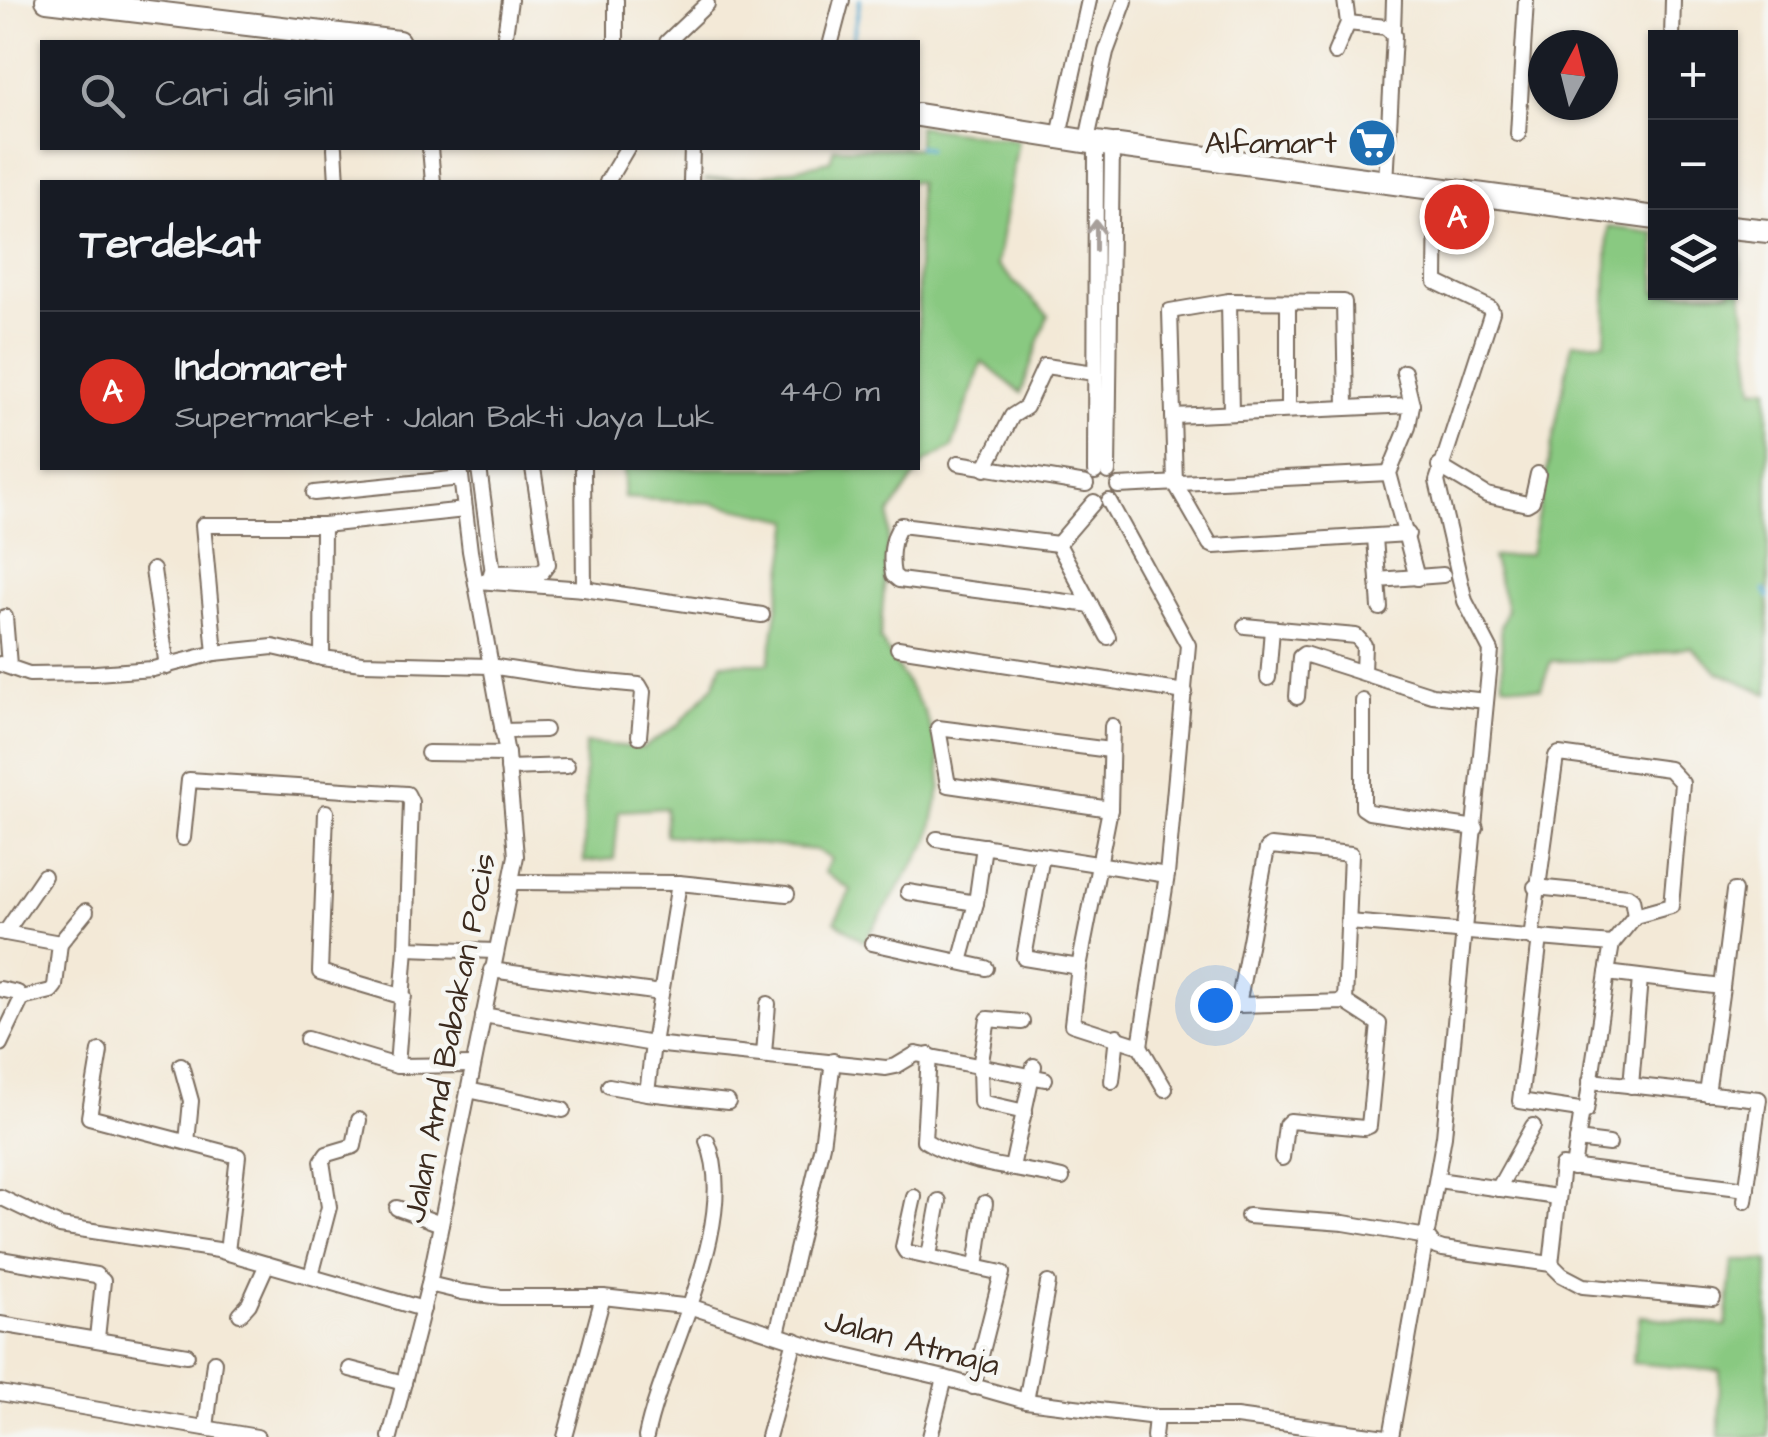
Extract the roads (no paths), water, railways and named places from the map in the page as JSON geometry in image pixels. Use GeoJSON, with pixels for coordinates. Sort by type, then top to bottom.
{"type":"FeatureCollection","features":[{"type":"Feature","properties":{"kind":"main road"},"geometry":{"type":"LineString","coordinates":[[47,0],[129,4],[384,40]]}},
{"type":"Feature","properties":{"kind":"main road"},"geometry":{"type":"LineString","coordinates":[[920,115],[1648,217]]}},
{"type":"Feature","properties":{"kind":"main road"},"geometry":{"type":"LineString","coordinates":[[1738,228],[1768,232]]}},
{"type":"Feature","properties":{"kind":"street"},"geometry":{"type":"LineString","coordinates":[[504,40],[510,0]]}},
{"type":"Feature","properties":{"kind":"street"},"geometry":{"type":"LineString","coordinates":[[616,0],[616,40]]}},
{"type":"Feature","properties":{"kind":"street"},"geometry":{"type":"LineString","coordinates":[[832,40],[842,0]]}},
{"type":"Feature","properties":{"kind":"street"},"geometry":{"type":"LineString","coordinates":[[1059,136],[1089,0]]}},
{"type":"Feature","properties":{"kind":"street"},"geometry":{"type":"LineString","coordinates":[[1335,53],[1348,23],[1345,0]]}},
{"type":"Feature","properties":{"kind":"street"},"geometry":{"type":"LineString","coordinates":[[1386,182],[1394,0]]}},
{"type":"Feature","properties":{"kind":"street"},"geometry":{"type":"LineString","coordinates":[[1518,134],[1526,0]]}},
{"type":"Feature","properties":{"kind":"street"},"geometry":{"type":"LineString","coordinates":[[1672,0],[1672,30]]}},
{"type":"Feature","properties":{"kind":"street"},"geometry":{"type":"LineString","coordinates":[[1125,1],[1106,52],[1098,143],[1103,296],[1096,476],[1087,494],[1102,501],[1186,639],[1185,692],[1167,875],[1140,1046]]}},
{"type":"Feature","properties":{"kind":"street"},"geometry":{"type":"LineString","coordinates":[[669,40],[706,4]]}},
{"type":"Feature","properties":{"kind":"street"},"geometry":{"type":"LineString","coordinates":[[1348,23],[1393,31]]}},
{"type":"Feature","properties":{"kind":"street"},"geometry":{"type":"LineString","coordinates":[[335,150],[336,180]]}},
{"type":"Feature","properties":{"kind":"street"},"geometry":{"type":"LineString","coordinates":[[430,150],[433,180]]}},
{"type":"Feature","properties":{"kind":"street"},"geometry":{"type":"LineString","coordinates":[[608,180],[626,150]]}},
{"type":"Feature","properties":{"kind":"street"},"geometry":{"type":"LineString","coordinates":[[690,180],[692,150]]}},
{"type":"Feature","properties":{"kind":"street"},"geometry":{"type":"LineString","coordinates":[[1388,1437],[1438,1180],[1492,649],[1465,600],[1437,481],[1492,312],[1436,282],[1437,189]]}},
{"type":"Feature","properties":{"kind":"street"},"geometry":{"type":"LineString","coordinates":[[1096,476],[1096,373],[1103,296]]}},
{"type":"Feature","properties":{"kind":"street"},"geometry":{"type":"LineString","coordinates":[[1230,300],[1232,413]]}},
{"type":"Feature","properties":{"kind":"street"},"geometry":{"type":"LineString","coordinates":[[1346,406],[1346,304],[1340,300],[1230,300],[1170,311],[1176,483],[1210,544],[1408,534]]}},
{"type":"Feature","properties":{"kind":"street"},"geometry":{"type":"LineString","coordinates":[[1288,302],[1288,409]]}},
{"type":"Feature","properties":{"kind":"street"},"geometry":{"type":"LineString","coordinates":[[986,469],[1012,416],[1026,407],[1045,366],[1096,373]]}},
{"type":"Feature","properties":{"kind":"street"},"geometry":{"type":"LineString","coordinates":[[1404,372],[1412,405],[1408,426],[1389,472],[1417,578]]}},
{"type":"Feature","properties":{"kind":"street"},"geometry":{"type":"LineString","coordinates":[[1173,416],[1412,405]]}},
{"type":"Feature","properties":{"kind":"street"},"geometry":{"type":"LineString","coordinates":[[958,463],[986,469],[1118,480],[1114,499],[1102,501],[1058,544]]}},
{"type":"Feature","properties":{"kind":"street"},"geometry":{"type":"LineString","coordinates":[[1439,466],[1487,495],[1527,504],[1532,500],[1538,474]]}},
{"type":"Feature","properties":{"kind":"street"},"geometry":{"type":"LineString","coordinates":[[479,470],[493,573]]}},
{"type":"Feature","properties":{"kind":"street"},"geometry":{"type":"LineString","coordinates":[[476,577],[542,572],[548,564],[533,470]]}},
{"type":"Feature","properties":{"kind":"street"},"geometry":{"type":"LineString","coordinates":[[584,470],[584,589]]}},
{"type":"Feature","properties":{"kind":"street"},"geometry":{"type":"LineString","coordinates":[[1118,486],[1389,472]]}},
{"type":"Feature","properties":{"kind":"street"},"geometry":{"type":"LineString","coordinates":[[314,494],[461,473]]}},
{"type":"Feature","properties":{"kind":"street","name":"Jalan Amd Babakan Pocis"},"geometry":{"type":"LineString","coordinates":[[390,1437],[424,1309],[494,951],[512,882],[516,833],[461,473]]}},
{"type":"Feature","properties":{"kind":"street"},"geometry":{"type":"LineString","coordinates":[[216,653],[203,526],[324,526],[465,510]]}},
{"type":"Feature","properties":{"kind":"street"},"geometry":{"type":"LineString","coordinates":[[1058,544],[902,525],[894,538],[893,576],[899,580],[1090,604]]}},
{"type":"Feature","properties":{"kind":"street"},"geometry":{"type":"LineString","coordinates":[[322,658],[324,526]]}},
{"type":"Feature","properties":{"kind":"street"},"geometry":{"type":"LineString","coordinates":[[1375,537],[1380,608]]}},
{"type":"Feature","properties":{"kind":"street"},"geometry":{"type":"LineString","coordinates":[[1058,544],[1108,637]]}},
{"type":"Feature","properties":{"kind":"street"},"geometry":{"type":"LineString","coordinates":[[153,570],[167,666]]}},
{"type":"Feature","properties":{"kind":"street"},"geometry":{"type":"LineString","coordinates":[[1378,580],[1443,575]]}},
{"type":"Feature","properties":{"kind":"street"},"geometry":{"type":"LineString","coordinates":[[476,577],[762,614]]}},
{"type":"Feature","properties":{"kind":"street"},"geometry":{"type":"LineString","coordinates":[[5,617],[4,664],[36,674],[167,666],[216,653],[273,647],[322,658],[389,665],[490,666],[639,684],[643,692],[639,736]]}},
{"type":"Feature","properties":{"kind":"street"},"geometry":{"type":"LineString","coordinates":[[1245,626],[1356,636],[1364,645],[1363,672]]}},
{"type":"Feature","properties":{"kind":"street"},"geometry":{"type":"LineString","coordinates":[[1268,678],[1272,629]]}},
{"type":"Feature","properties":{"kind":"street"},"geometry":{"type":"LineString","coordinates":[[898,648],[1185,692]]}},
{"type":"Feature","properties":{"kind":"street"},"geometry":{"type":"LineString","coordinates":[[1297,697],[1302,654],[1432,696],[1486,701]]}},
{"type":"Feature","properties":{"kind":"street"},"geometry":{"type":"LineString","coordinates":[[1363,701],[1362,808],[1476,828]]}},
{"type":"Feature","properties":{"kind":"street"},"geometry":{"type":"LineString","coordinates":[[1112,726],[1110,809],[1078,968],[1072,1024],[1140,1046],[1165,1089]]}},
{"type":"Feature","properties":{"kind":"street"},"geometry":{"type":"LineString","coordinates":[[1110,750],[938,728],[948,785],[1110,809]]}},
{"type":"Feature","properties":{"kind":"street"},"geometry":{"type":"LineString","coordinates":[[502,730],[546,730]]}},
{"type":"Feature","properties":{"kind":"street"},"geometry":{"type":"LineString","coordinates":[[428,753],[566,766]]}},
{"type":"Feature","properties":{"kind":"street"},"geometry":{"type":"LineString","coordinates":[[1557,754],[1661,766],[1676,773],[1682,783],[1673,894],[1669,908],[1635,916],[1612,944],[1586,1111],[1520,1102],[1536,887],[1557,754]]}},
{"type":"Feature","properties":{"kind":"street"},"geometry":{"type":"LineString","coordinates":[[183,838],[189,780],[407,794],[411,802],[406,948],[397,1066]]}},
{"type":"Feature","properties":{"kind":"street"},"geometry":{"type":"LineString","coordinates":[[326,812],[320,972],[404,997]]}},
{"type":"Feature","properties":{"kind":"street"},"geometry":{"type":"LineString","coordinates":[[937,838],[1167,875]]}},
{"type":"Feature","properties":{"kind":"street"},"geometry":{"type":"LineString","coordinates":[[960,962],[976,903],[984,846]]}},
{"type":"Feature","properties":{"kind":"street"},"geometry":{"type":"LineString","coordinates":[[1282,1158],[1286,1125],[1290,1121],[1364,1128],[1370,1124],[1379,1022],[1344,1002],[1239,1006],[1266,848],[1282,846],[1351,854],[1344,1002]]}},
{"type":"Feature","properties":{"kind":"street"},"geometry":{"type":"LineString","coordinates":[[1042,856],[1024,958],[1078,968]]}},
{"type":"Feature","properties":{"kind":"street"},"geometry":{"type":"LineString","coordinates":[[44,876],[2,933],[60,944]]}},
{"type":"Feature","properties":{"kind":"street"},"geometry":{"type":"LineString","coordinates":[[512,882],[679,883],[787,894]]}},
{"type":"Feature","properties":{"kind":"street"},"geometry":{"type":"LineString","coordinates":[[647,1093],[679,883]]}},
{"type":"Feature","properties":{"kind":"street"},"geometry":{"type":"LineString","coordinates":[[1536,887],[1628,896],[1632,898],[1635,916]]}},
{"type":"Feature","properties":{"kind":"street"},"geometry":{"type":"LineString","coordinates":[[1707,1094],[1734,890]]}},
{"type":"Feature","properties":{"kind":"street"},"geometry":{"type":"LineString","coordinates":[[908,892],[976,903]]}},
{"type":"Feature","properties":{"kind":"street"},"geometry":{"type":"LineString","coordinates":[[22,998],[51,991],[55,986],[60,944],[86,912]]}},
{"type":"Feature","properties":{"kind":"street"},"geometry":{"type":"LineString","coordinates":[[1349,922],[1612,944]]}},
{"type":"Feature","properties":{"kind":"street"},"geometry":{"type":"LineString","coordinates":[[872,943],[986,968]]}},
{"type":"Feature","properties":{"kind":"street"},"geometry":{"type":"LineString","coordinates":[[406,948],[494,951]]}},
{"type":"Feature","properties":{"kind":"street"},"geometry":{"type":"LineString","coordinates":[[491,970],[661,993]]}},
{"type":"Feature","properties":{"kind":"street"},"geometry":{"type":"LineString","coordinates":[[1607,973],[1722,988]]}},
{"type":"Feature","properties":{"kind":"street"},"geometry":{"type":"LineString","coordinates":[[1631,1086],[1640,978]]}},
{"type":"Feature","properties":{"kind":"street"},"geometry":{"type":"LineString","coordinates":[[0,989],[18,993],[22,998]]}},
{"type":"Feature","properties":{"kind":"street"},"geometry":{"type":"LineString","coordinates":[[0,1043],[22,998]]}},
{"type":"Feature","properties":{"kind":"street"},"geometry":{"type":"LineString","coordinates":[[764,1054],[768,1004]]}},
{"type":"Feature","properties":{"kind":"street"},"geometry":{"type":"LineString","coordinates":[[483,1016],[653,1044],[892,1068],[910,1055],[928,1055],[1036,1074],[1012,1167]]}},
{"type":"Feature","properties":{"kind":"street"},"geometry":{"type":"LineString","coordinates":[[1022,1022],[988,1019],[980,1067],[982,1103],[1024,1112]]}},
{"type":"Feature","properties":{"kind":"street"},"geometry":{"type":"LineString","coordinates":[[1112,1081],[1117,1036]]}},
{"type":"Feature","properties":{"kind":"street"},"geometry":{"type":"LineString","coordinates":[[307,1039],[397,1066],[473,1065]]}},
{"type":"Feature","properties":{"kind":"street"},"geometry":{"type":"LineString","coordinates":[[100,1051],[89,1117],[238,1156],[227,1252]]}},
{"type":"Feature","properties":{"kind":"street"},"geometry":{"type":"LineString","coordinates":[[928,1055],[924,1140],[986,1165],[1062,1178]]}},
{"type":"Feature","properties":{"kind":"street"},"geometry":{"type":"LineString","coordinates":[[777,1334],[822,1145],[833,1061]]}},
{"type":"Feature","properties":{"kind":"street"},"geometry":{"type":"LineString","coordinates":[[181,1066],[191,1101],[187,1142]]}},
{"type":"Feature","properties":{"kind":"street"},"geometry":{"type":"LineString","coordinates":[[1550,1264],[1561,1167],[1746,1196],[1761,1135],[1760,1099],[1590,1081]]}},
{"type":"Feature","properties":{"kind":"street"},"geometry":{"type":"LineString","coordinates":[[609,1086],[728,1102]]}},
{"type":"Feature","properties":{"kind":"street"},"geometry":{"type":"LineString","coordinates":[[468,1090],[564,1110]]}},
{"type":"Feature","properties":{"kind":"street"},"geometry":{"type":"LineString","coordinates":[[1573,1168],[1582,1110]]}},
{"type":"Feature","properties":{"kind":"street"},"geometry":{"type":"LineString","coordinates":[[312,1276],[329,1207],[322,1161],[328,1154],[354,1146],[359,1120]]}},
{"type":"Feature","properties":{"kind":"street"},"geometry":{"type":"LineString","coordinates":[[1498,1189],[1533,1126]]}},
{"type":"Feature","properties":{"kind":"street"},"geometry":{"type":"LineString","coordinates":[[1577,1140],[1609,1144]]}},
{"type":"Feature","properties":{"kind":"street"},"geometry":{"type":"LineString","coordinates":[[646,1437],[665,1372],[692,1307],[710,1228],[715,1184],[707,1141]]}},
{"type":"Feature","properties":{"kind":"street"},"geometry":{"type":"LineString","coordinates":[[1438,1180],[1557,1197]]}},
{"type":"Feature","properties":{"kind":"street"},"geometry":{"type":"LineString","coordinates":[[0,1197],[38,1218],[70,1229],[227,1252],[424,1309]]}},
{"type":"Feature","properties":{"kind":"street"},"geometry":{"type":"LineString","coordinates":[[914,1197],[904,1250],[1002,1273],[973,1387]]}},
{"type":"Feature","properties":{"kind":"street"},"geometry":{"type":"LineString","coordinates":[[929,1256],[939,1200]]}},
{"type":"Feature","properties":{"kind":"street"},"geometry":{"type":"LineString","coordinates":[[976,1266],[985,1203]]}},
{"type":"Feature","properties":{"kind":"street"},"geometry":{"type":"LineString","coordinates":[[397,1208],[441,1224]]}},
{"type":"Feature","properties":{"kind":"street"},"geometry":{"type":"LineString","coordinates":[[1248,1216],[1344,1223],[1427,1237],[1442,1249],[1550,1264],[1562,1276],[1584,1286],[1713,1298]]}},
{"type":"Feature","properties":{"kind":"street"},"geometry":{"type":"LineString","coordinates":[[0,1259],[96,1275],[103,1281],[97,1338]]}},
{"type":"Feature","properties":{"kind":"street"},"geometry":{"type":"LineString","coordinates":[[240,1314],[249,1304],[267,1264]]}},
{"type":"Feature","properties":{"kind":"street"},"geometry":{"type":"LineString","coordinates":[[1026,1402],[1048,1283]]}},
{"type":"Feature","properties":{"kind":"street","name":"Jalan Atmaja"},"geometry":{"type":"LineString","coordinates":[[429,1284],[501,1297],[603,1297],[692,1307],[795,1340],[1026,1402],[1156,1417],[1236,1417],[1330,1434],[1388,1437]]}},
{"type":"Feature","properties":{"kind":"street"},"geometry":{"type":"LineString","coordinates":[[564,1437],[603,1297]]}},
{"type":"Feature","properties":{"kind":"street"},"geometry":{"type":"LineString","coordinates":[[0,1324],[187,1355]]}},
{"type":"Feature","properties":{"kind":"street"},"geometry":{"type":"LineString","coordinates":[[768,1437],[795,1340]]}},
{"type":"Feature","properties":{"kind":"street"},"geometry":{"type":"LineString","coordinates":[[206,1428],[214,1362]]}},
{"type":"Feature","properties":{"kind":"street"},"geometry":{"type":"LineString","coordinates":[[350,1369],[404,1383]]}},
{"type":"Feature","properties":{"kind":"street"},"geometry":{"type":"LineString","coordinates":[[930,1437],[945,1378]]}},
{"type":"Feature","properties":{"kind":"street"},"geometry":{"type":"LineString","coordinates":[[0,1393],[257,1437]]}},
{"type":"Feature","properties":{"kind":"street"},"geometry":{"type":"LineString","coordinates":[[1154,1437],[1156,1417]]}},
{"type":"Feature","properties":{"kind":"waterway"},"geometry":{"type":"LineString","coordinates":[[852,40],[860,0]]}},
{"type":"Feature","properties":{"kind":"waterway"},"geometry":{"type":"LineString","coordinates":[[920,147],[928,149]]}},
{"type":"Feature","properties":{"kind":"waterway"},"geometry":{"type":"LineString","coordinates":[[1764,590],[1768,597]]}},
{"type":"Feature","properties":{"kind":"place","name":"Alfamart"},"geometry":{"type":"Point","coordinates":[1372,143]}},
{"type":"Feature","properties":{"kind":"place","name":"Indomaret"},"geometry":{"type":"Point","coordinates":[1457,217]}}]}
